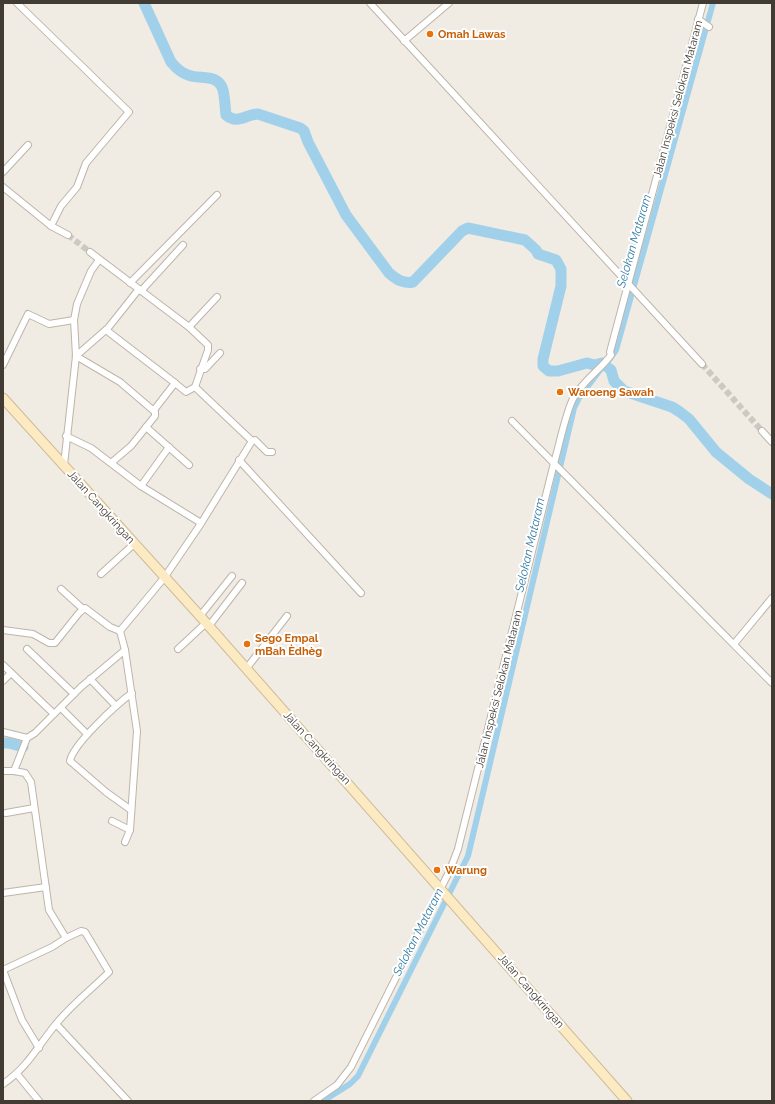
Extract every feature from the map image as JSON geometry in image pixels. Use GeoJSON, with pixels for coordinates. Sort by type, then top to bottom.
{"type":"FeatureCollection","features":[{"type":"Feature","properties":{"kind":"main road","name":"Jalan Cangkringan"},"geometry":{"type":"LineString","coordinates":[[3,398],[205,622],[627,1101]]}},
{"type":"Feature","properties":{"kind":"street"},"geometry":{"type":"LineString","coordinates":[[17,3],[130,112],[86,163],[78,187],[61,206],[51,226]]}},
{"type":"Feature","properties":{"kind":"street"},"geometry":{"type":"LineString","coordinates":[[370,3],[702,364]]}},
{"type":"Feature","properties":{"kind":"street"},"geometry":{"type":"LineString","coordinates":[[404,41],[449,3]]}},
{"type":"Feature","properties":{"kind":"street","name":"Jalan Inspeksi Selokan Mataram"},"geometry":{"type":"LineString","coordinates":[[315,1100],[332,1088],[351,1067],[441,890],[458,849],[466,824],[571,401],[587,379],[612,355],[610,352],[630,286],[700,20],[703,3]]}},
{"type":"Feature","properties":{"kind":"street"},"geometry":{"type":"LineString","coordinates":[[700,20],[709,27]]}},
{"type":"Feature","properties":{"kind":"street"},"geometry":{"type":"LineString","coordinates":[[3,172],[28,144]]}},
{"type":"Feature","properties":{"kind":"street"},"geometry":{"type":"LineString","coordinates":[[3,187],[51,226],[68,235]]}},
{"type":"Feature","properties":{"kind":"street"},"geometry":{"type":"LineString","coordinates":[[130,283],[216,195]]}},
{"type":"Feature","properties":{"kind":"street"},"geometry":{"type":"LineString","coordinates":[[76,356],[106,330],[140,290],[183,245]]}},
{"type":"Feature","properties":{"kind":"street"},"geometry":{"type":"LineString","coordinates":[[90,252],[188,327],[208,347],[195,387],[186,392],[106,330]]}},
{"type":"Feature","properties":{"kind":"street"},"geometry":{"type":"LineString","coordinates":[[64,465],[76,356],[74,320],[82,289],[91,271],[99,260]]}},
{"type":"Feature","properties":{"kind":"street"},"geometry":{"type":"LineString","coordinates":[[188,327],[217,297]]}},
{"type":"Feature","properties":{"kind":"street"},"geometry":{"type":"LineString","coordinates":[[3,365],[28,314],[48,324],[74,320]]}},
{"type":"Feature","properties":{"kind":"street"},"geometry":{"type":"LineString","coordinates":[[200,369],[205,368],[220,353]]}},
{"type":"Feature","properties":{"kind":"street"},"geometry":{"type":"LineString","coordinates":[[76,356],[120,382],[154,410],[156,414],[131,446],[111,463]]}},
{"type":"Feature","properties":{"kind":"street"},"geometry":{"type":"LineString","coordinates":[[154,410],[174,384]]}},
{"type":"Feature","properties":{"kind":"street"},"geometry":{"type":"LineString","coordinates":[[195,387],[252,441],[255,440],[267,452],[272,452]]}},
{"type":"Feature","properties":{"kind":"street"},"geometry":{"type":"LineString","coordinates":[[512,421],[772,683]]}},
{"type":"Feature","properties":{"kind":"street"},"geometry":{"type":"LineString","coordinates":[[146,427],[189,465]]}},
{"type":"Feature","properties":{"kind":"street"},"geometry":{"type":"LineString","coordinates":[[762,431],[772,442]]}},
{"type":"Feature","properties":{"kind":"street"},"geometry":{"type":"LineString","coordinates":[[66,436],[91,448],[141,486],[201,523]]}},
{"type":"Feature","properties":{"kind":"street"},"geometry":{"type":"LineString","coordinates":[[120,631],[164,578],[201,523],[252,441]]}},
{"type":"Feature","properties":{"kind":"street"},"geometry":{"type":"LineString","coordinates":[[141,486],[169,447]]}},
{"type":"Feature","properties":{"kind":"street"},"geometry":{"type":"LineString","coordinates":[[239,460],[361,593]]}},
{"type":"Feature","properties":{"kind":"street"},"geometry":{"type":"LineString","coordinates":[[101,574],[134,544]]}},
{"type":"Feature","properties":{"kind":"street"},"geometry":{"type":"LineString","coordinates":[[205,622],[232,576]]}},
{"type":"Feature","properties":{"kind":"street"},"geometry":{"type":"LineString","coordinates":[[178,649],[242,583]]}},
{"type":"Feature","properties":{"kind":"street"},"geometry":{"type":"LineString","coordinates":[[61,589],[83,609],[87,609],[110,627],[120,631]]}},
{"type":"Feature","properties":{"kind":"street"},"geometry":{"type":"LineString","coordinates":[[734,644],[772,598]]}},
{"type":"Feature","properties":{"kind":"street"},"geometry":{"type":"LineString","coordinates":[[3,630],[33,634],[52,644],[55,643],[83,609]]}},
{"type":"Feature","properties":{"kind":"street"},"geometry":{"type":"LineString","coordinates":[[246,669],[287,616]]}},
{"type":"Feature","properties":{"kind":"street"},"geometry":{"type":"LineString","coordinates":[[120,631],[125,650],[137,731],[130,830],[125,842]]}},
{"type":"Feature","properties":{"kind":"street"},"geometry":{"type":"LineString","coordinates":[[28,649],[74,694]]}},
{"type":"Feature","properties":{"kind":"street"},"geometry":{"type":"LineString","coordinates":[[14,770],[27,738],[61,708],[90,679],[125,650]]}},
{"type":"Feature","properties":{"kind":"street"},"geometry":{"type":"LineString","coordinates":[[3,665],[54,714]]}},
{"type":"Feature","properties":{"kind":"street"},"geometry":{"type":"LineString","coordinates":[[3,681],[11,673]]}},
{"type":"Feature","properties":{"kind":"street"},"geometry":{"type":"LineString","coordinates":[[90,679],[116,706]]}},
{"type":"Feature","properties":{"kind":"street"},"geometry":{"type":"LineString","coordinates":[[131,810],[106,792],[70,761],[88,734],[116,706],[132,693]]}},
{"type":"Feature","properties":{"kind":"street"},"geometry":{"type":"LineString","coordinates":[[61,708],[88,734]]}},
{"type":"Feature","properties":{"kind":"street"},"geometry":{"type":"LineString","coordinates":[[3,732],[27,738]]}},
{"type":"Feature","properties":{"kind":"street"},"geometry":{"type":"LineString","coordinates":[[3,771],[14,770],[25,773],[29,778],[49,910],[66,938]]}},
{"type":"Feature","properties":{"kind":"street"},"geometry":{"type":"LineString","coordinates":[[6,813],[34,808]]}},
{"type":"Feature","properties":{"kind":"street"},"geometry":{"type":"LineString","coordinates":[[112,821],[130,830]]}},
{"type":"Feature","properties":{"kind":"street"},"geometry":{"type":"LineString","coordinates":[[3,892],[46,887]]}},
{"type":"Feature","properties":{"kind":"street"},"geometry":{"type":"LineString","coordinates":[[3,1084],[17,1074],[39,1048],[56,1024],[109,972],[85,932],[81,931],[52,947],[3,970],[22,1020],[39,1048]]}},
{"type":"Feature","properties":{"kind":"street"},"geometry":{"type":"LineString","coordinates":[[56,1024],[128,1101]]}},
{"type":"Feature","properties":{"kind":"street"},"geometry":{"type":"LineString","coordinates":[[17,1074],[39,1101]]}},
{"type":"Feature","properties":{"kind":"waterway"},"geometry":{"type":"LineString","coordinates":[[144,3],[171,62],[185,74],[213,79],[221,85],[224,93],[226,115],[230,118],[238,119],[258,114],[300,128],[304,131],[308,142],[346,215],[389,273],[403,282],[413,282],[462,231],[468,228],[525,240],[536,250],[538,254],[556,260],[561,269],[561,286],[543,359],[543,366],[549,371],[558,371],[587,363],[594,365],[602,363],[611,370],[614,381],[624,391],[672,407],[680,412],[689,419],[716,452],[749,479],[772,494]]}},
{"type":"Feature","properties":{"kind":"waterway","name":"Selokan Mataram"},"geometry":{"type":"LineString","coordinates":[[609,360],[616,350],[713,3]]}},
{"type":"Feature","properties":{"kind":"waterway","name":"Selokan Mataram"},"geometry":{"type":"LineString","coordinates":[[323,1101],[350,1084],[358,1076],[468,856],[574,408],[579,398],[600,370]]}},
{"type":"Feature","properties":{"kind":"waterway"},"geometry":{"type":"LineString","coordinates":[[3,743],[23,747]]}},
{"type":"Feature","properties":{"kind":"tunnel"},"geometry":{"type":"LineString","coordinates":[[68,235],[90,252]]}},
{"type":"Feature","properties":{"kind":"tunnel"},"geometry":{"type":"LineString","coordinates":[[702,364],[762,431]]}},
{"type":"Feature","properties":{"kind":"place","name":"Omah Lawas"},"geometry":{"type":"Point","coordinates":[430,34]}},
{"type":"Feature","properties":{"kind":"place","name":"Waroeng Sawah"},"geometry":{"type":"Point","coordinates":[560,392]}},
{"type":"Feature","properties":{"kind":"place","name":"Sego Empal mBah Èdhèg"},"geometry":{"type":"Point","coordinates":[247,644]}},
{"type":"Feature","properties":{"kind":"place","name":"Warung"},"geometry":{"type":"Point","coordinates":[437,870]}}]}
